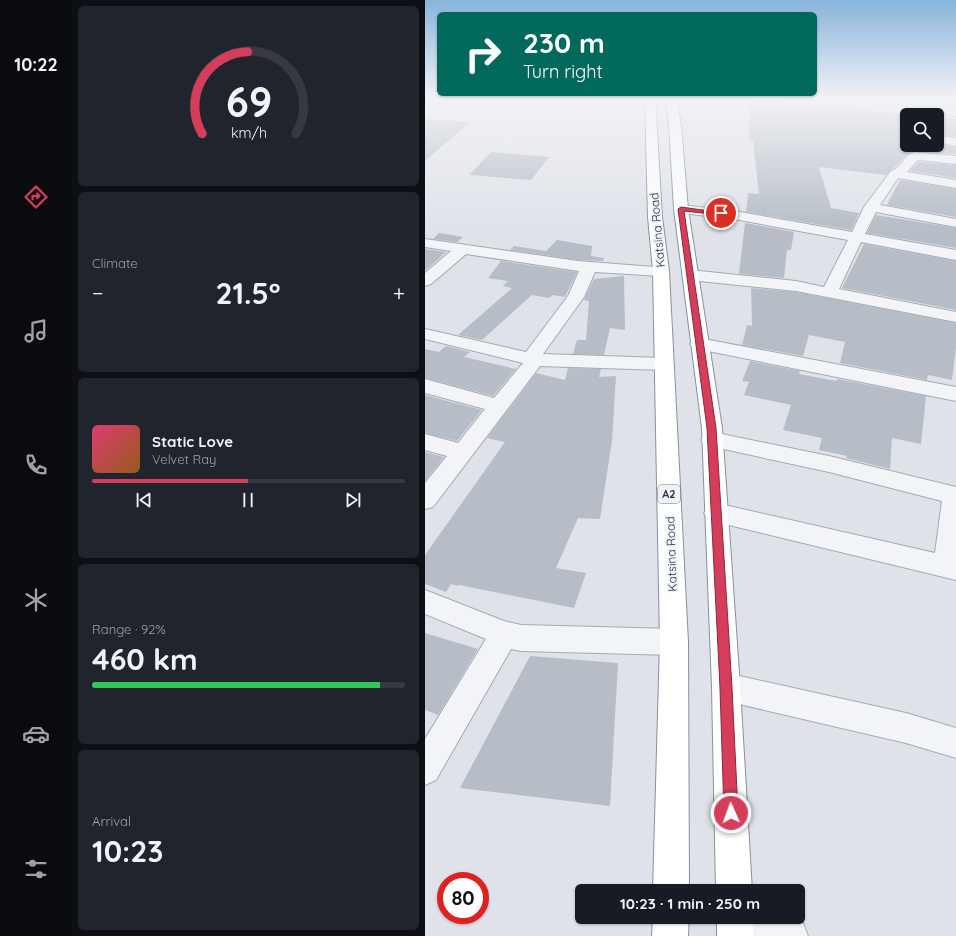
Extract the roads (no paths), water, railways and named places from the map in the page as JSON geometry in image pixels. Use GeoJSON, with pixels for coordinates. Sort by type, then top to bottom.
{"type":"FeatureCollection","features":[{"type":"Feature","properties":{"kind":"highway","name":"Katsina Road"},"geometry":{"type":"LineString","coordinates":[[652,141],[655,217],[661,271],[663,364],[674,642],[671,884]]}},
{"type":"Feature","properties":{"kind":"highway"},"geometry":{"type":"LineString","coordinates":[[676,141],[681,209],[713,440],[726,688],[734,884]]}},
{"type":"Feature","properties":{"kind":"highway"},"geometry":{"type":"LineString","coordinates":[[670,936],[671,924]]}},
{"type":"Feature","properties":{"kind":"highway"},"geometry":{"type":"LineString","coordinates":[[735,924],[735,936]]}},
{"type":"Feature","properties":{"kind":"street"},"geometry":{"type":"LineString","coordinates":[[830,292],[858,237],[871,207],[895,174],[899,174],[915,156],[956,160]]}},
{"type":"Feature","properties":{"kind":"street"},"geometry":{"type":"LineString","coordinates":[[895,174],[956,184]]}},
{"type":"Feature","properties":{"kind":"street"},"geometry":{"type":"LineString","coordinates":[[871,207],[956,223]]}},
{"type":"Feature","properties":{"kind":"street"},"geometry":{"type":"LineString","coordinates":[[681,209],[734,215],[956,255]]}},
{"type":"Feature","properties":{"kind":"street"},"geometry":{"type":"LineString","coordinates":[[425,243],[589,267],[661,271]]}},
{"type":"Feature","properties":{"kind":"street"},"geometry":{"type":"LineString","coordinates":[[425,281],[463,249]]}},
{"type":"Feature","properties":{"kind":"street"},"geometry":{"type":"LineString","coordinates":[[425,500],[499,406],[532,360],[576,297],[589,267]]}},
{"type":"Feature","properties":{"kind":"street"},"geometry":{"type":"LineString","coordinates":[[690,275],[796,286],[956,317]]}},
{"type":"Feature","properties":{"kind":"street"},"geometry":{"type":"LineString","coordinates":[[425,334],[532,360],[663,364]]}},
{"type":"Feature","properties":{"kind":"street"},"geometry":{"type":"LineString","coordinates":[[699,344],[956,394]]}},
{"type":"Feature","properties":{"kind":"street"},"geometry":{"type":"LineString","coordinates":[[425,386],[499,406]]}},
{"type":"Feature","properties":{"kind":"street"},"geometry":{"type":"LineString","coordinates":[[713,440],[829,464],[955,495],[951,567],[716,513]]}},
{"type":"Feature","properties":{"kind":"street"},"geometry":{"type":"LineString","coordinates":[[425,442],[462,452]]}},
{"type":"Feature","properties":{"kind":"street"},"geometry":{"type":"LineString","coordinates":[[425,602],[504,634],[521,638],[674,642]]}},
{"type":"Feature","properties":{"kind":"street"},"geometry":{"type":"LineString","coordinates":[[425,769],[504,634]]}},
{"type":"Feature","properties":{"kind":"street"},"geometry":{"type":"LineString","coordinates":[[726,688],[906,728],[956,743]]}},
{"type":"Feature","properties":{"kind":"street"},"geometry":{"type":"LineString","coordinates":[[762,924],[790,936]]}}]}
